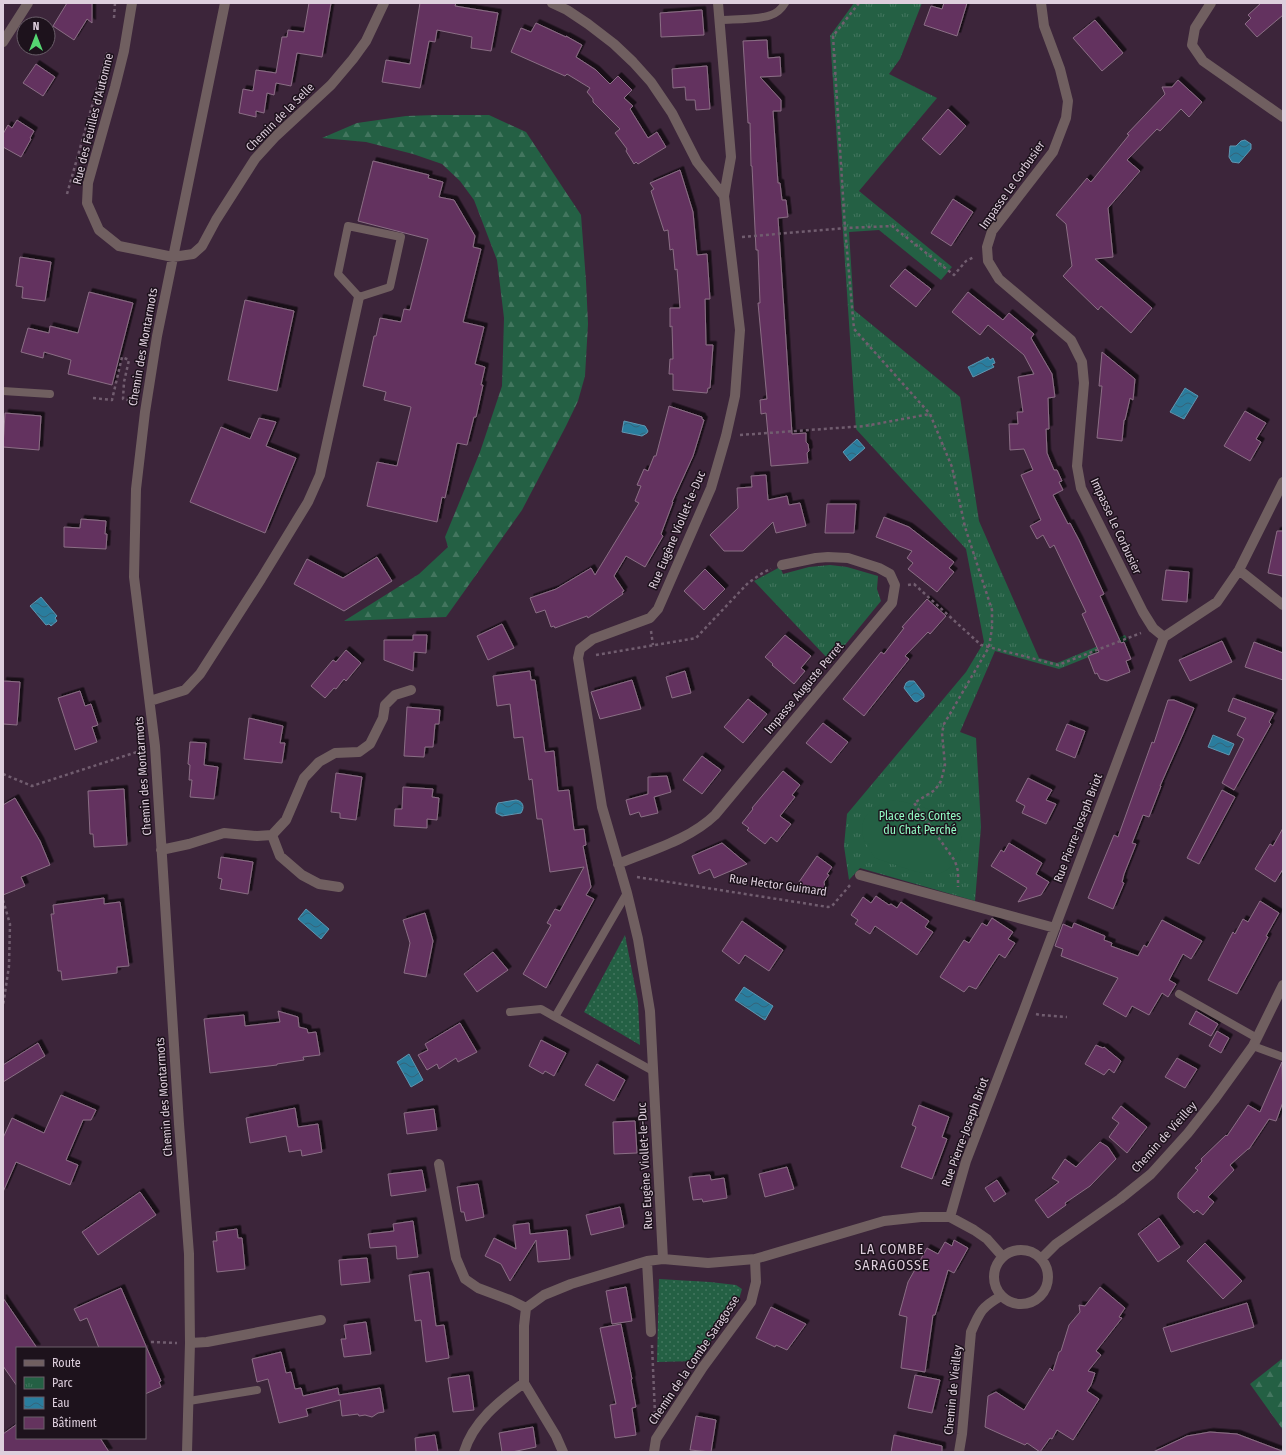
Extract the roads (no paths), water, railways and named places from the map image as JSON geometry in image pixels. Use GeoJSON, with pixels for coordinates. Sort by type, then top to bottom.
{"type":"FeatureCollection","features":[{"type":"Feature","properties":{"kind":"street"},"geometry":{"type":"LineString","coordinates":[[3,42],[28,3]]}},
{"type":"Feature","properties":{"kind":"street","name":"Rue des Feuilles d'Automne"},"geometry":{"type":"LineString","coordinates":[[132,3],[124,52],[88,183],[87,203],[99,230],[120,246],[173,257]]}},
{"type":"Feature","properties":{"kind":"street","name":"Chemin des Montarmots"},"geometry":{"type":"LineString","coordinates":[[187,1452],[190,1343],[189,1254],[155,746],[134,577],[136,489],[146,404],[160,321],[225,3]]}},
{"type":"Feature","properties":{"kind":"street","name":"Chemin de la Selle"},"geometry":{"type":"LineString","coordinates":[[173,257],[193,254],[202,246],[216,220],[255,159],[276,136],[331,85],[353,59],[366,41],[384,3]]}},
{"type":"Feature","properties":{"kind":"street"},"geometry":{"type":"LineString","coordinates":[[552,3],[588,24],[614,44],[633,62],[655,88],[672,113],[697,162],[724,196]]}},
{"type":"Feature","properties":{"kind":"street"},"geometry":{"type":"LineString","coordinates":[[718,3],[731,157],[724,196]]}},
{"type":"Feature","properties":{"kind":"street","name":"Impasse Le Corbusier"},"geometry":{"type":"LineString","coordinates":[[1041,3],[1044,26],[1060,68],[1068,101],[1066,118],[1053,152],[992,231],[987,247],[988,261],[999,279],[1071,340],[1082,362],[1084,384],[1077,466],[1081,488],[1144,612],[1153,628],[1164,637]]}},
{"type":"Feature","properties":{"kind":"street"},"geometry":{"type":"LineString","coordinates":[[1211,3],[1195,28],[1192,45],[1203,61],[1283,117]]}},
{"type":"Feature","properties":{"kind":"street","name":"Rue Eugène Viollet-le-Duc"},"geometry":{"type":"LineString","coordinates":[[663,1259],[650,1011],[638,939],[627,893],[602,807],[578,658],[580,649],[594,639],[650,618],[658,609],[711,488],[726,436],[735,396],[740,330],[724,196]]}},
{"type":"Feature","properties":{"kind":"street","name":"Chemin des Montarmots"},"geometry":{"type":"LineString","coordinates":[[150,701],[186,690],[200,674],[308,502],[320,475],[359,297]]}},
{"type":"Feature","properties":{"kind":"street"},"geometry":{"type":"LineString","coordinates":[[1164,637],[1217,602],[1239,570],[1283,482]]}},
{"type":"Feature","properties":{"kind":"street","name":"Impasse Auguste Perret"},"geometry":{"type":"LineString","coordinates":[[618,864],[685,836],[701,827],[715,815],[892,603],[895,585],[890,574],[879,568],[848,558],[816,558],[782,565]]}},
{"type":"Feature","properties":{"kind":"street"},"geometry":{"type":"LineString","coordinates":[[1239,570],[1283,604]]}},
{"type":"Feature","properties":{"kind":"street","name":"Rue Pierre-Joseph Briot"},"geometry":{"type":"LineString","coordinates":[[950,1217],[966,1161],[1164,637]]}},
{"type":"Feature","properties":{"kind":"street"},"geometry":{"type":"LineString","coordinates":[[339,887],[319,884],[302,875],[280,856],[272,835],[286,820],[304,778],[319,762],[335,754],[359,752],[370,744],[383,718],[385,705],[395,694],[412,690]]}},
{"type":"Feature","properties":{"kind":"street","name":"Chemin des Montarmots"},"geometry":{"type":"LineString","coordinates":[[161,850],[189,844],[224,833],[257,836],[272,835]]}},
{"type":"Feature","properties":{"kind":"street"},"geometry":{"type":"LineString","coordinates":[[860,875],[1055,928]]}},
{"type":"Feature","properties":{"kind":"street","name":"Chemin de Vieilley"},"geometry":{"type":"LineString","coordinates":[[1041,1259],[1056,1244],[1120,1199],[1151,1174],[1192,1128],[1214,1100],[1255,1042],[1283,985]]}},
{"type":"Feature","properties":{"kind":"street"},"geometry":{"type":"LineString","coordinates":[[439,1164],[456,1258],[465,1280],[478,1288],[510,1300],[526,1308]]}},
{"type":"Feature","properties":{"kind":"street"},"geometry":{"type":"LineString","coordinates":[[563,1452],[556,1436],[524,1383],[524,1326],[526,1308],[544,1295],[571,1284],[647,1261],[663,1259],[708,1263],[756,1259],[884,1221],[921,1217],[950,1217],[987,1239],[1003,1257]]}},
{"type":"Feature","properties":{"kind":"street"},"geometry":{"type":"LineString","coordinates":[[1018,1250],[1034,1254],[1041,1259],[1046,1266],[1048,1282],[1045,1291],[1039,1297],[1032,1302],[1016,1304],[1001,1296],[996,1288],[994,1280],[996,1268],[1003,1257],[1018,1250]]}},
{"type":"Feature","properties":{"kind":"street","name":"Chemin de la Combe Saragosse"},"geometry":{"type":"LineString","coordinates":[[654,1452],[656,1439],[703,1367],[751,1302],[756,1282],[756,1259]]}},
{"type":"Feature","properties":{"kind":"street"},"geometry":{"type":"LineString","coordinates":[[647,1261],[651,1332]]}},
{"type":"Feature","properties":{"kind":"street","name":"Chemin de Vieilley"},"geometry":{"type":"LineString","coordinates":[[959,1452],[971,1332],[978,1316],[986,1305],[1001,1296]]}},
{"type":"Feature","properties":{"kind":"street"},"geometry":{"type":"LineString","coordinates":[[190,1343],[207,1342],[321,1320]]}},
{"type":"Feature","properties":{"kind":"street"},"geometry":{"type":"LineString","coordinates":[[464,1452],[475,1428],[504,1397],[524,1383]]}},
{"type":"Feature","properties":{"kind":"lane"},"geometry":{"type":"LineString","coordinates":[[720,20],[771,15],[782,8],[786,3]]}},
{"type":"Feature","properties":{"kind":"lane"},"geometry":{"type":"LineString","coordinates":[[348,226],[401,237],[390,287],[359,297],[338,274],[348,226]]}},
{"type":"Feature","properties":{"kind":"lane"},"geometry":{"type":"LineString","coordinates":[[3,391],[50,394]]}},
{"type":"Feature","properties":{"kind":"lane"},"geometry":{"type":"LineString","coordinates":[[555,1017],[627,893]]}},
{"type":"Feature","properties":{"kind":"lane"},"geometry":{"type":"LineString","coordinates":[[1179,994],[1255,1042],[1283,1057]]}},
{"type":"Feature","properties":{"kind":"lane"},"geometry":{"type":"LineString","coordinates":[[510,1012],[541,1009],[653,1070]]}},
{"type":"Feature","properties":{"kind":"lane"},"geometry":{"type":"LineString","coordinates":[[189,1401],[257,1390]]}},
{"type":"Feature","properties":{"kind":"water"},"geometry":{"type":"Polygon","coordinates":[[[1245,140],[1251,144],[1251,149],[1239,163],[1232,162],[1229,157],[1230,146],[1236,146],[1241,141],[1245,140]]]}},
{"type":"Feature","properties":{"kind":"water"},"geometry":{"type":"Polygon","coordinates":[[[988,357],[990,360],[993,358],[995,363],[992,364],[994,367],[973,377],[968,367],[988,357]]]}},
{"type":"Feature","properties":{"kind":"water"},"geometry":{"type":"Polygon","coordinates":[[[1185,388],[1198,396],[1184,419],[1170,412],[1185,388]]]}},
{"type":"Feature","properties":{"kind":"water"},"geometry":{"type":"Polygon","coordinates":[[[624,421],[645,426],[648,431],[642,436],[622,432],[624,421]]]}},
{"type":"Feature","properties":{"kind":"water"},"geometry":{"type":"Polygon","coordinates":[[[857,439],[865,448],[850,461],[843,452],[857,439]]]}},
{"type":"Feature","properties":{"kind":"water"},"geometry":{"type":"Polygon","coordinates":[[[41,597],[57,616],[55,618],[57,621],[51,626],[49,624],[46,625],[30,606],[41,597]]]}},
{"type":"Feature","properties":{"kind":"water"},"geometry":{"type":"Polygon","coordinates":[[[909,681],[914,681],[924,694],[924,697],[917,702],[914,701],[904,688],[906,683],[909,681]]]}},
{"type":"Feature","properties":{"kind":"water"},"geometry":{"type":"Polygon","coordinates":[[[1213,735],[1234,744],[1229,755],[1208,747],[1213,735]]]}},
{"type":"Feature","properties":{"kind":"water"},"geometry":{"type":"Polygon","coordinates":[[[516,800],[523,805],[521,813],[502,816],[496,813],[498,803],[516,800]]]}},
{"type":"Feature","properties":{"kind":"water"},"geometry":{"type":"Polygon","coordinates":[[[306,909],[329,929],[321,939],[298,919],[306,909]]]}},
{"type":"Feature","properties":{"kind":"water"},"geometry":{"type":"Polygon","coordinates":[[[744,987],[773,1006],[765,1020],[735,1000],[744,987]]]}},
{"type":"Feature","properties":{"kind":"water"},"geometry":{"type":"Polygon","coordinates":[[[409,1054],[423,1080],[411,1087],[397,1062],[409,1054]]]}},
{"type":"Feature","properties":{"kind":"district","name":"LA COMBE SARAGOSSE"},"geometry":{"type":"Point","coordinates":[892,1258]}},
{"type":"Feature","properties":{"kind":"park label","name":"Place des Contes du Chat Perché"},"geometry":{"type":"Point","coordinates":[920,823]}}]}
